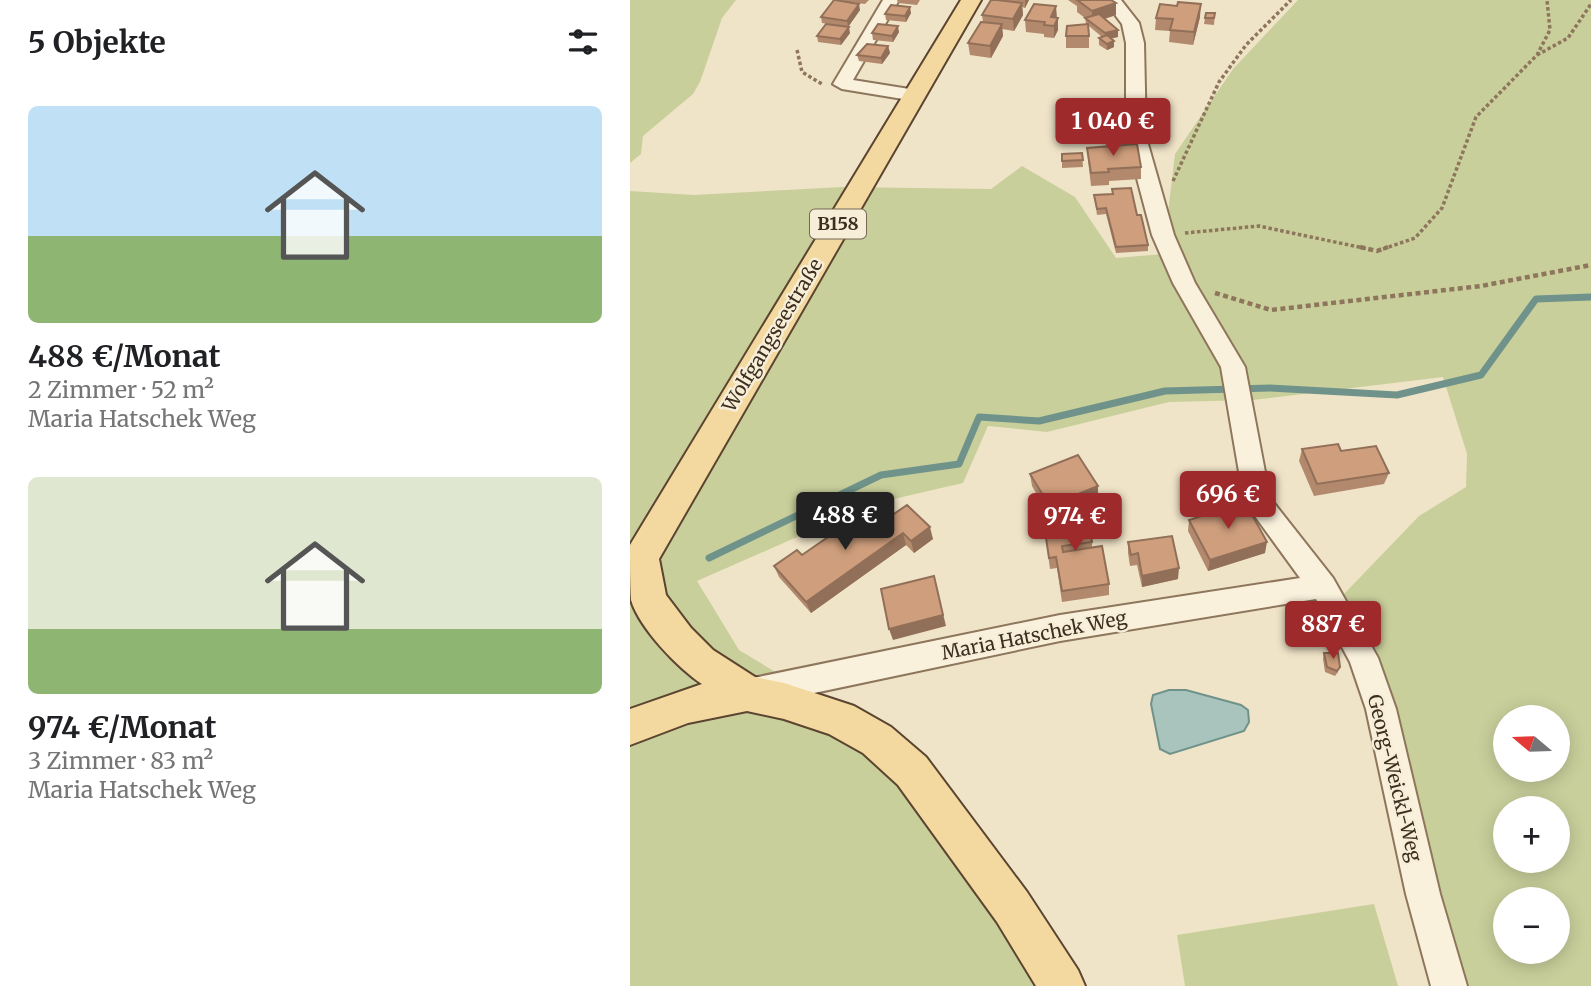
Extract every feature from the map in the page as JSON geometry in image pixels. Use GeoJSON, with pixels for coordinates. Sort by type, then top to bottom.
{"type":"FeatureCollection","features":[{"type":"Feature","properties":{"kind":"main road","name":"Wolfgangseestraße"},"geometry":{"type":"LineString","coordinates":[[635,567],[971,0]]}},
{"type":"Feature","properties":{"kind":"main road"},"geometry":{"type":"LineString","coordinates":[[635,567],[649,601],[678,640],[700,662],[747,693],[784,701],[840,719],[877,740],[912,771],[1012,907],[1062,986]]}},
{"type":"Feature","properties":{"kind":"main road"},"geometry":{"type":"LineString","coordinates":[[630,727],[688,705],[747,693]]}},
{"type":"Feature","properties":{"kind":"street"},"geometry":{"type":"LineString","coordinates":[[891,0],[842,84],[915,94]]}},
{"type":"Feature","properties":{"kind":"street","name":"Georg-Weickl-Weg"},"geometry":{"type":"LineString","coordinates":[[1112,0],[1130,23],[1135,43],[1136,138],[1163,235],[1184,283],[1233,367],[1257,501],[1323,586],[1363,658],[1381,709],[1423,894],[1449,986]]}},
{"type":"Feature","properties":{"kind":"street","name":"Maria Hatschek Weg"},"geometry":{"type":"LineString","coordinates":[[747,693],[1060,628],[1323,586]]}},
{"type":"Feature","properties":{"kind":"path"},"geometry":{"type":"LineString","coordinates":[[1158,214],[1219,82],[1246,45],[1291,0]]}},
{"type":"Feature","properties":{"kind":"path"},"geometry":{"type":"LineString","coordinates":[[1538,55],[1550,30],[1547,0]]}},
{"type":"Feature","properties":{"kind":"path"},"geometry":{"type":"LineString","coordinates":[[1163,235],[1259,226],[1377,251],[1415,238],[1442,208],[1476,117],[1538,55],[1568,38],[1591,4]]}},
{"type":"Feature","properties":{"kind":"path"},"geometry":{"type":"LineString","coordinates":[[797,50],[796,64],[805,76],[824,85],[849,87]]}},
{"type":"Feature","properties":{"kind":"path"},"geometry":{"type":"LineString","coordinates":[[1184,283],[1271,310],[1481,286],[1591,265]]}},
{"type":"Feature","properties":{"kind":"green space"},"geometry":{"type":"Polygon","coordinates":[[[630,0],[736,0],[722,18],[700,82],[693,94],[643,136],[641,154],[630,163],[630,0]]]}},
{"type":"Feature","properties":{"kind":"green space"},"geometry":{"type":"Polygon","coordinates":[[[1298,0],[1591,0],[1591,986],[1446,986],[1344,594],[1419,516],[1466,487],[1467,454],[1443,377],[1253,400],[1169,402],[1047,432],[988,426],[963,483],[872,504],[697,581],[739,650],[918,758],[1073,986],[630,986],[630,191],[694,195],[842,187],[991,189],[1022,166],[1075,197],[1116,258],[1163,254],[1175,154],[1233,69],[1298,0]]]}},
{"type":"Feature","properties":{"kind":"green space"},"geometry":{"type":"Polygon","coordinates":[[[1374,904],[1398,986],[1185,986],[1177,935],[1374,904]]]}},
{"type":"Feature","properties":{"kind":"water"},"geometry":{"type":"Polygon","coordinates":[[[1169,690],[1186,690],[1241,705],[1248,710],[1249,722],[1244,731],[1170,754],[1160,749],[1151,704],[1153,695],[1169,690]]]}},
{"type":"Feature","properties":{"kind":"building"},"geometry":{"type":"Polygon","coordinates":[[[834,0],[859,4],[847,21],[821,17],[834,0]]]}},
{"type":"Feature","properties":{"kind":"building"},"geometry":{"type":"Polygon","coordinates":[[[991,0],[1022,3],[1013,19],[982,15],[991,0]]]}},
{"type":"Feature","properties":{"kind":"building"},"geometry":{"type":"Polygon","coordinates":[[[1077,0],[1111,0],[1116,3],[1092,11],[1077,0]]]}},
{"type":"Feature","properties":{"kind":"building"},"geometry":{"type":"Polygon","coordinates":[[[1178,2],[1201,4],[1194,32],[1170,30],[1173,19],[1156,18],[1160,4],[1177,6],[1178,2]]]}},
{"type":"Feature","properties":{"kind":"building"},"geometry":{"type":"Polygon","coordinates":[[[1034,4],[1056,6],[1051,17],[1058,18],[1054,26],[1025,20],[1034,4]]]}},
{"type":"Feature","properties":{"kind":"building"},"geometry":{"type":"Polygon","coordinates":[[[891,5],[910,7],[905,16],[885,14],[891,5]]]}},
{"type":"Feature","properties":{"kind":"building"},"geometry":{"type":"Polygon","coordinates":[[[1206,13],[1215,13],[1214,18],[1205,18],[1206,13]]]}},
{"type":"Feature","properties":{"kind":"building"},"geometry":{"type":"Polygon","coordinates":[[[1099,14],[1118,30],[1105,33],[1085,18],[1099,14]]]}},
{"type":"Feature","properties":{"kind":"building"},"geometry":{"type":"Polygon","coordinates":[[[981,22],[1002,24],[990,46],[968,43],[981,22]]]}},
{"type":"Feature","properties":{"kind":"building"},"geometry":{"type":"Polygon","coordinates":[[[826,24],[849,27],[840,39],[817,36],[826,24]]]}},
{"type":"Feature","properties":{"kind":"building"},"geometry":{"type":"Polygon","coordinates":[[[878,24],[898,26],[892,36],[872,33],[878,24]]]}},
{"type":"Feature","properties":{"kind":"building"},"geometry":{"type":"Polygon","coordinates":[[[1088,24],[1089,36],[1066,36],[1067,26],[1088,24]]]}},
{"type":"Feature","properties":{"kind":"building"},"geometry":{"type":"Polygon","coordinates":[[[1107,35],[1114,41],[1107,44],[1099,38],[1107,35]]]}},
{"type":"Feature","properties":{"kind":"building"},"geometry":{"type":"Polygon","coordinates":[[[867,44],[888,46],[881,58],[857,55],[867,44]]]}},
{"type":"Feature","properties":{"kind":"building"},"geometry":{"type":"Polygon","coordinates":[[[1137,144],[1141,167],[1091,173],[1087,148],[1137,144]]]}},
{"type":"Feature","properties":{"kind":"building"},"geometry":{"type":"Polygon","coordinates":[[[1082,153],[1083,160],[1062,161],[1062,154],[1082,153]]]}},
{"type":"Feature","properties":{"kind":"building"},"geometry":{"type":"Polygon","coordinates":[[[1131,188],[1148,245],[1116,247],[1106,208],[1097,209],[1094,195],[1113,194],[1112,189],[1131,188]]]}},
{"type":"Feature","properties":{"kind":"building"},"geometry":{"type":"Polygon","coordinates":[[[1338,444],[1341,451],[1376,446],[1389,473],[1317,484],[1302,449],[1338,444]]]}},
{"type":"Feature","properties":{"kind":"building"},"geometry":{"type":"Polygon","coordinates":[[[1078,455],[1098,486],[1061,501],[1058,495],[1046,500],[1030,474],[1078,455]]]}},
{"type":"Feature","properties":{"kind":"building"},"geometry":{"type":"Polygon","coordinates":[[[1245,502],[1267,542],[1210,560],[1189,520],[1245,502]]]}},
{"type":"Feature","properties":{"kind":"building"},"geometry":{"type":"Polygon","coordinates":[[[907,505],[930,527],[911,541],[903,533],[806,602],[774,566],[797,550],[802,555],[838,530],[834,526],[846,517],[863,535],[907,505]]]}},
{"type":"Feature","properties":{"kind":"building"},"geometry":{"type":"Polygon","coordinates":[[[1081,514],[1083,526],[1089,526],[1092,542],[1062,546],[1063,552],[1102,546],[1109,584],[1062,591],[1056,557],[1049,558],[1043,518],[1081,514]]]}},
{"type":"Feature","properties":{"kind":"building"},"geometry":{"type":"Polygon","coordinates":[[[1172,536],[1179,568],[1142,576],[1138,553],[1131,555],[1128,542],[1172,536]]]}},
{"type":"Feature","properties":{"kind":"building"},"geometry":{"type":"Polygon","coordinates":[[[934,576],[943,615],[889,629],[881,589],[934,576]]]}},
{"type":"Feature","properties":{"kind":"building"},"geometry":{"type":"Polygon","coordinates":[[[1324,653],[1338,653],[1340,667],[1337,671],[1327,667],[1324,653]]]}},
{"type":"Feature","properties":{"kind":"waterway"},"geometry":{"type":"LineString","coordinates":[[709,558],[881,475],[959,464],[979,417],[1039,421],[1165,391],[1270,388],[1397,395],[1481,375],[1536,299],[1591,297]]}}]}
